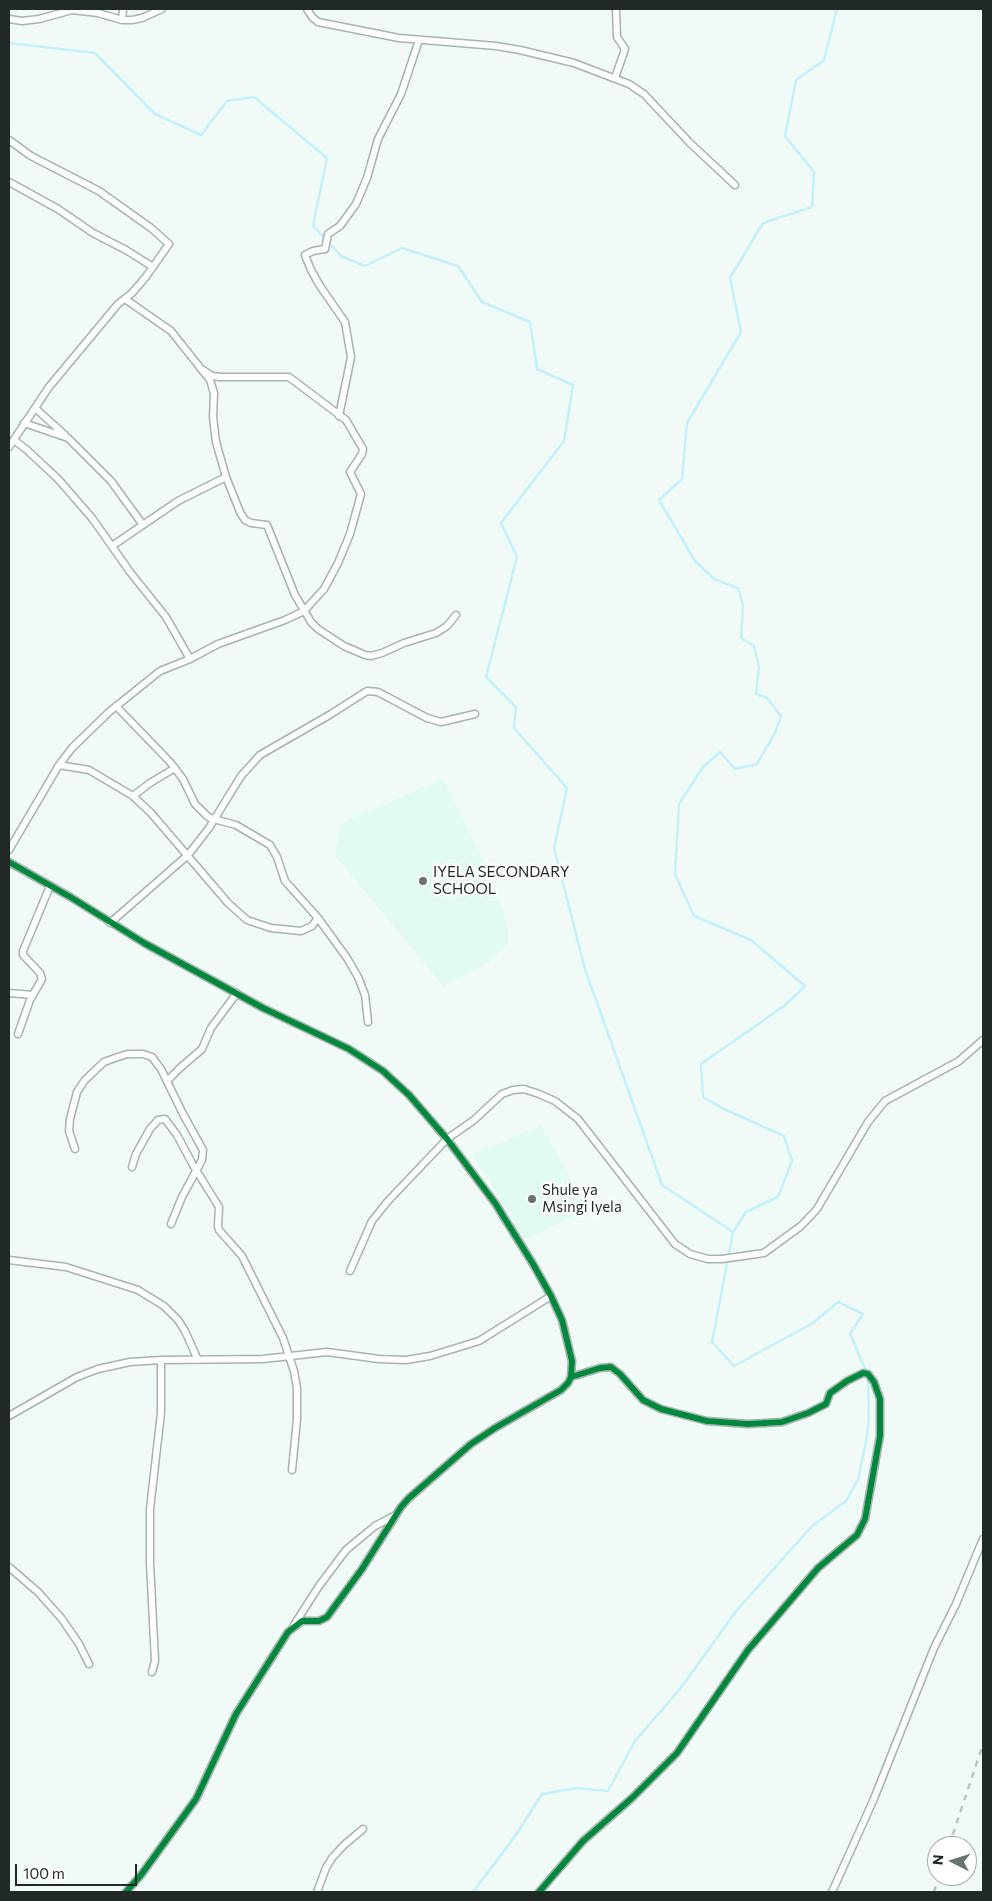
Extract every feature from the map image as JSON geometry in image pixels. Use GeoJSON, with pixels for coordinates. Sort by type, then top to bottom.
{"type":"FeatureCollection","features":[{"type":"Feature","properties":{"kind":"street"},"geometry":{"type":"LineString","coordinates":[[122,20],[123,9]]}},
{"type":"Feature","properties":{"kind":"street"},"geometry":{"type":"LineString","coordinates":[[9,19],[22,21],[39,19],[72,10],[98,13],[122,20],[142,18],[162,9]]}},
{"type":"Feature","properties":{"kind":"street"},"geometry":{"type":"LineString","coordinates":[[307,9],[318,22],[379,35],[520,50],[574,63],[615,78],[635,87],[644,94],[690,143],[735,185]]}},
{"type":"Feature","properties":{"kind":"street"},"geometry":{"type":"LineString","coordinates":[[615,78],[625,49],[616,37],[616,9]]}},
{"type":"Feature","properties":{"kind":"street"},"geometry":{"type":"LineString","coordinates":[[339,416],[351,357],[345,322],[320,286],[305,255],[325,249],[328,234],[343,222],[359,199],[368,178],[378,139],[401,94],[420,40]]}},
{"type":"Feature","properties":{"kind":"street"},"geometry":{"type":"LineString","coordinates":[[9,140],[16,147],[31,156],[99,191],[168,242],[168,247],[139,286],[118,304],[49,387],[9,447]]}},
{"type":"Feature","properties":{"kind":"street"},"geometry":{"type":"LineString","coordinates":[[9,182],[58,209],[93,234],[126,250],[153,268]]}},
{"type":"Feature","properties":{"kind":"street"},"geometry":{"type":"LineString","coordinates":[[125,299],[171,331],[212,386],[213,429],[226,477],[240,512],[245,520],[251,523],[266,524],[269,527],[284,570],[304,611],[318,629],[332,640],[371,656],[436,633],[447,626],[456,615]]}},
{"type":"Feature","properties":{"kind":"street"},"geometry":{"type":"LineString","coordinates":[[9,850],[59,765],[72,748],[116,706],[160,671],[190,659],[218,644],[286,620],[304,611],[324,589],[338,563],[350,534],[361,494],[350,474],[363,449],[350,426],[289,377],[220,377],[212,376],[200,368]]}},
{"type":"Feature","properties":{"kind":"street"},"geometry":{"type":"LineString","coordinates":[[35,408],[111,481],[143,525]]}},
{"type":"Feature","properties":{"kind":"street"},"geometry":{"type":"LineString","coordinates":[[24,423],[47,429],[68,438]]}},
{"type":"Feature","properties":{"kind":"street"},"geometry":{"type":"LineString","coordinates":[[14,440],[27,450],[71,493],[166,617],[190,659]]}},
{"type":"Feature","properties":{"kind":"street"},"geometry":{"type":"LineString","coordinates":[[112,546],[178,501],[226,477]]}},
{"type":"Feature","properties":{"kind":"street"},"geometry":{"type":"LineString","coordinates":[[110,923],[188,854],[206,833],[237,781],[260,755],[367,691],[378,692],[427,718],[441,722],[475,714]]}},
{"type":"Feature","properties":{"kind":"street"},"geometry":{"type":"LineString","coordinates":[[116,706],[175,768],[196,804],[206,816],[214,820],[236,825],[270,845],[277,857],[285,881],[318,918],[347,958],[358,977],[365,994],[368,1022]]}},
{"type":"Feature","properties":{"kind":"street"},"geometry":{"type":"LineString","coordinates":[[59,765],[89,770],[133,796],[188,854],[228,903],[247,920],[271,928],[300,931],[309,928],[318,918]]}},
{"type":"Feature","properties":{"kind":"street"},"geometry":{"type":"LineString","coordinates":[[133,796],[175,768]]}},
{"type":"Feature","properties":{"kind":"street"},"geometry":{"type":"LineString","coordinates":[[9,862],[110,923],[263,1008],[366,1059],[383,1071],[409,1095],[447,1140],[495,1203],[533,1264],[550,1296],[565,1332],[572,1361],[571,1377],[568,1383],[561,1390],[471,1444],[419,1488],[401,1507],[376,1549],[332,1612],[323,1620],[302,1622],[292,1628]]}},
{"type":"Feature","properties":{"kind":"street"},"geometry":{"type":"LineString","coordinates":[[18,1034],[33,995],[42,982],[42,976],[36,967],[23,955],[22,951],[50,886]]}},
{"type":"Feature","properties":{"kind":"street"},"geometry":{"type":"LineString","coordinates":[[9,992],[33,995]]}},
{"type":"Feature","properties":{"kind":"street"},"geometry":{"type":"LineString","coordinates":[[167,1082],[202,1049],[211,1028],[237,993]]}},
{"type":"Feature","properties":{"kind":"street"},"geometry":{"type":"LineString","coordinates":[[350,1271],[369,1227],[377,1214],[447,1140],[474,1120],[502,1094],[524,1089],[555,1101],[578,1119],[675,1244],[690,1254],[708,1258],[722,1259],[764,1253],[801,1226],[817,1209],[868,1122],[886,1101],[959,1061],[983,1040]]}},
{"type":"Feature","properties":{"kind":"street"},"geometry":{"type":"LineString","coordinates":[[75,1149],[69,1131],[70,1119],[77,1092],[92,1072],[104,1062],[126,1054],[148,1055],[156,1061],[203,1150],[202,1160],[182,1197],[171,1224]]}},
{"type":"Feature","properties":{"kind":"street"},"geometry":{"type":"LineString","coordinates":[[132,1167],[142,1140],[150,1129],[162,1118],[169,1122],[219,1207],[219,1230],[242,1256],[283,1338],[297,1388],[298,1419],[292,1470]]}},
{"type":"Feature","properties":{"kind":"street"},"geometry":{"type":"LineString","coordinates":[[9,1260],[66,1267],[138,1290],[164,1306],[178,1320],[186,1331],[198,1360]]}},
{"type":"Feature","properties":{"kind":"street"},"geometry":{"type":"LineString","coordinates":[[9,1416],[77,1377],[130,1362],[161,1360],[232,1361],[327,1352],[379,1359],[406,1360],[430,1356],[479,1341],[550,1296]]}},
{"type":"Feature","properties":{"kind":"street"},"geometry":{"type":"LineString","coordinates":[[152,1672],[155,1661],[150,1563],[150,1510],[161,1413],[161,1360]]}},
{"type":"Feature","properties":{"kind":"street"},"geometry":{"type":"LineString","coordinates":[[539,1892],[583,1841],[632,1798],[676,1753],[748,1650],[818,1568],[857,1535],[865,1519],[880,1436],[880,1399],[874,1382],[868,1374],[863,1373],[830,1393],[826,1404],[808,1413],[782,1422],[748,1424],[707,1421],[661,1409],[643,1400],[620,1374],[611,1367],[600,1368],[571,1377]]}},
{"type":"Feature","properties":{"kind":"street"},"geometry":{"type":"LineString","coordinates":[[126,1892],[141,1875],[196,1799],[236,1714],[315,1592],[346,1550],[369,1530],[397,1515]]}},
{"type":"Feature","properties":{"kind":"street"},"geometry":{"type":"LineString","coordinates":[[832,1892],[873,1801],[934,1648],[956,1604],[983,1539]]}},
{"type":"Feature","properties":{"kind":"street"},"geometry":{"type":"LineString","coordinates":[[9,1566],[38,1592],[62,1619],[79,1644],[89,1664]]}},
{"type":"Feature","properties":{"kind":"street"},"geometry":{"type":"LineString","coordinates":[[317,1892],[332,1858],[362,1829]]}},
{"type":"Feature","properties":{"kind":"shaded area","name":"IYELA SECONDARY SCHOOL"},"geometry":{"type":"Polygon","coordinates":[[[443,779],[484,863],[506,920],[509,943],[488,963],[443,986],[334,854],[342,823],[443,779]]]}},
{"type":"Feature","properties":{"kind":"shaded area"},"geometry":{"type":"Polygon","coordinates":[[[541,1126],[588,1209],[524,1240],[473,1154],[541,1126]]]}},
{"type":"Feature","properties":{"kind":"waterway"},"geometry":{"type":"LineString","coordinates":[[837,9],[824,60],[796,80],[785,136],[814,172],[812,207],[763,223],[730,278],[741,332],[687,423],[682,479],[659,500],[695,561],[714,579],[738,588],[743,605],[741,638],[754,646],[759,667],[756,694],[767,698],[781,716],[775,733],[757,764],[735,769],[720,752],[703,767],[679,804],[675,874],[694,916],[751,940],[805,986],[784,1006],[701,1064],[703,1097],[724,1109],[784,1136],[792,1161],[778,1197],[746,1212],[733,1232],[712,1342],[734,1366],[813,1323],[838,1302],[863,1314],[850,1334],[867,1373]]}},
{"type":"Feature","properties":{"kind":"waterway"},"geometry":{"type":"LineString","coordinates":[[9,43],[95,53],[155,114],[201,135],[227,101],[254,97],[327,158],[313,226],[341,256],[365,266],[402,248],[458,266],[482,302],[530,322],[537,369],[573,385],[564,441],[501,523],[517,557],[486,677],[516,707],[514,728],[567,788],[554,848],[585,969],[662,1185],[733,1232]]}},
{"type":"Feature","properties":{"kind":"waterway"},"geometry":{"type":"LineString","coordinates":[[473,1892],[516,1835],[542,1794],[577,1788],[608,1791],[635,1741],[680,1689],[737,1610],[812,1526],[846,1501],[858,1480],[866,1442],[869,1420],[868,1378]]}},
{"type":"Feature","properties":{"kind":"railway"},"geometry":{"type":"LineString","coordinates":[[952,1836],[983,1744]]}},
{"type":"Feature","properties":{"kind":"railway"},"geometry":{"type":"LineString","coordinates":[[934,1892],[936,1886]]}},
{"type":"Feature","properties":{"kind":"cycle path"},"geometry":{"type":"LineString","coordinates":[[9,862],[72,898],[144,943],[263,1008],[349,1049],[383,1071],[409,1095],[447,1139],[495,1203],[551,1296],[562,1320],[572,1361],[571,1377],[561,1390],[471,1444],[409,1498],[401,1507],[362,1569],[327,1617],[319,1621],[302,1621],[288,1632],[236,1714],[196,1799],[141,1875],[126,1892]]}},
{"type":"Feature","properties":{"kind":"cycle path"},"geometry":{"type":"LineString","coordinates":[[539,1892],[583,1841],[632,1798],[677,1753],[748,1650],[818,1568],[857,1535],[865,1519],[880,1436],[880,1399],[874,1382],[868,1374],[863,1373],[830,1393],[826,1404],[808,1413],[782,1422],[748,1424],[707,1421],[661,1409],[643,1400],[620,1374],[611,1367],[600,1368],[571,1377]]}},
{"type":"Feature","properties":{"kind":"place","name":"IYELA SECONDARY SCHOOL"},"geometry":{"type":"Point","coordinates":[423,881]}},
{"type":"Feature","properties":{"kind":"place","name":"Shule ya Msingi Iyela"},"geometry":{"type":"Point","coordinates":[532,1199]}}]}
